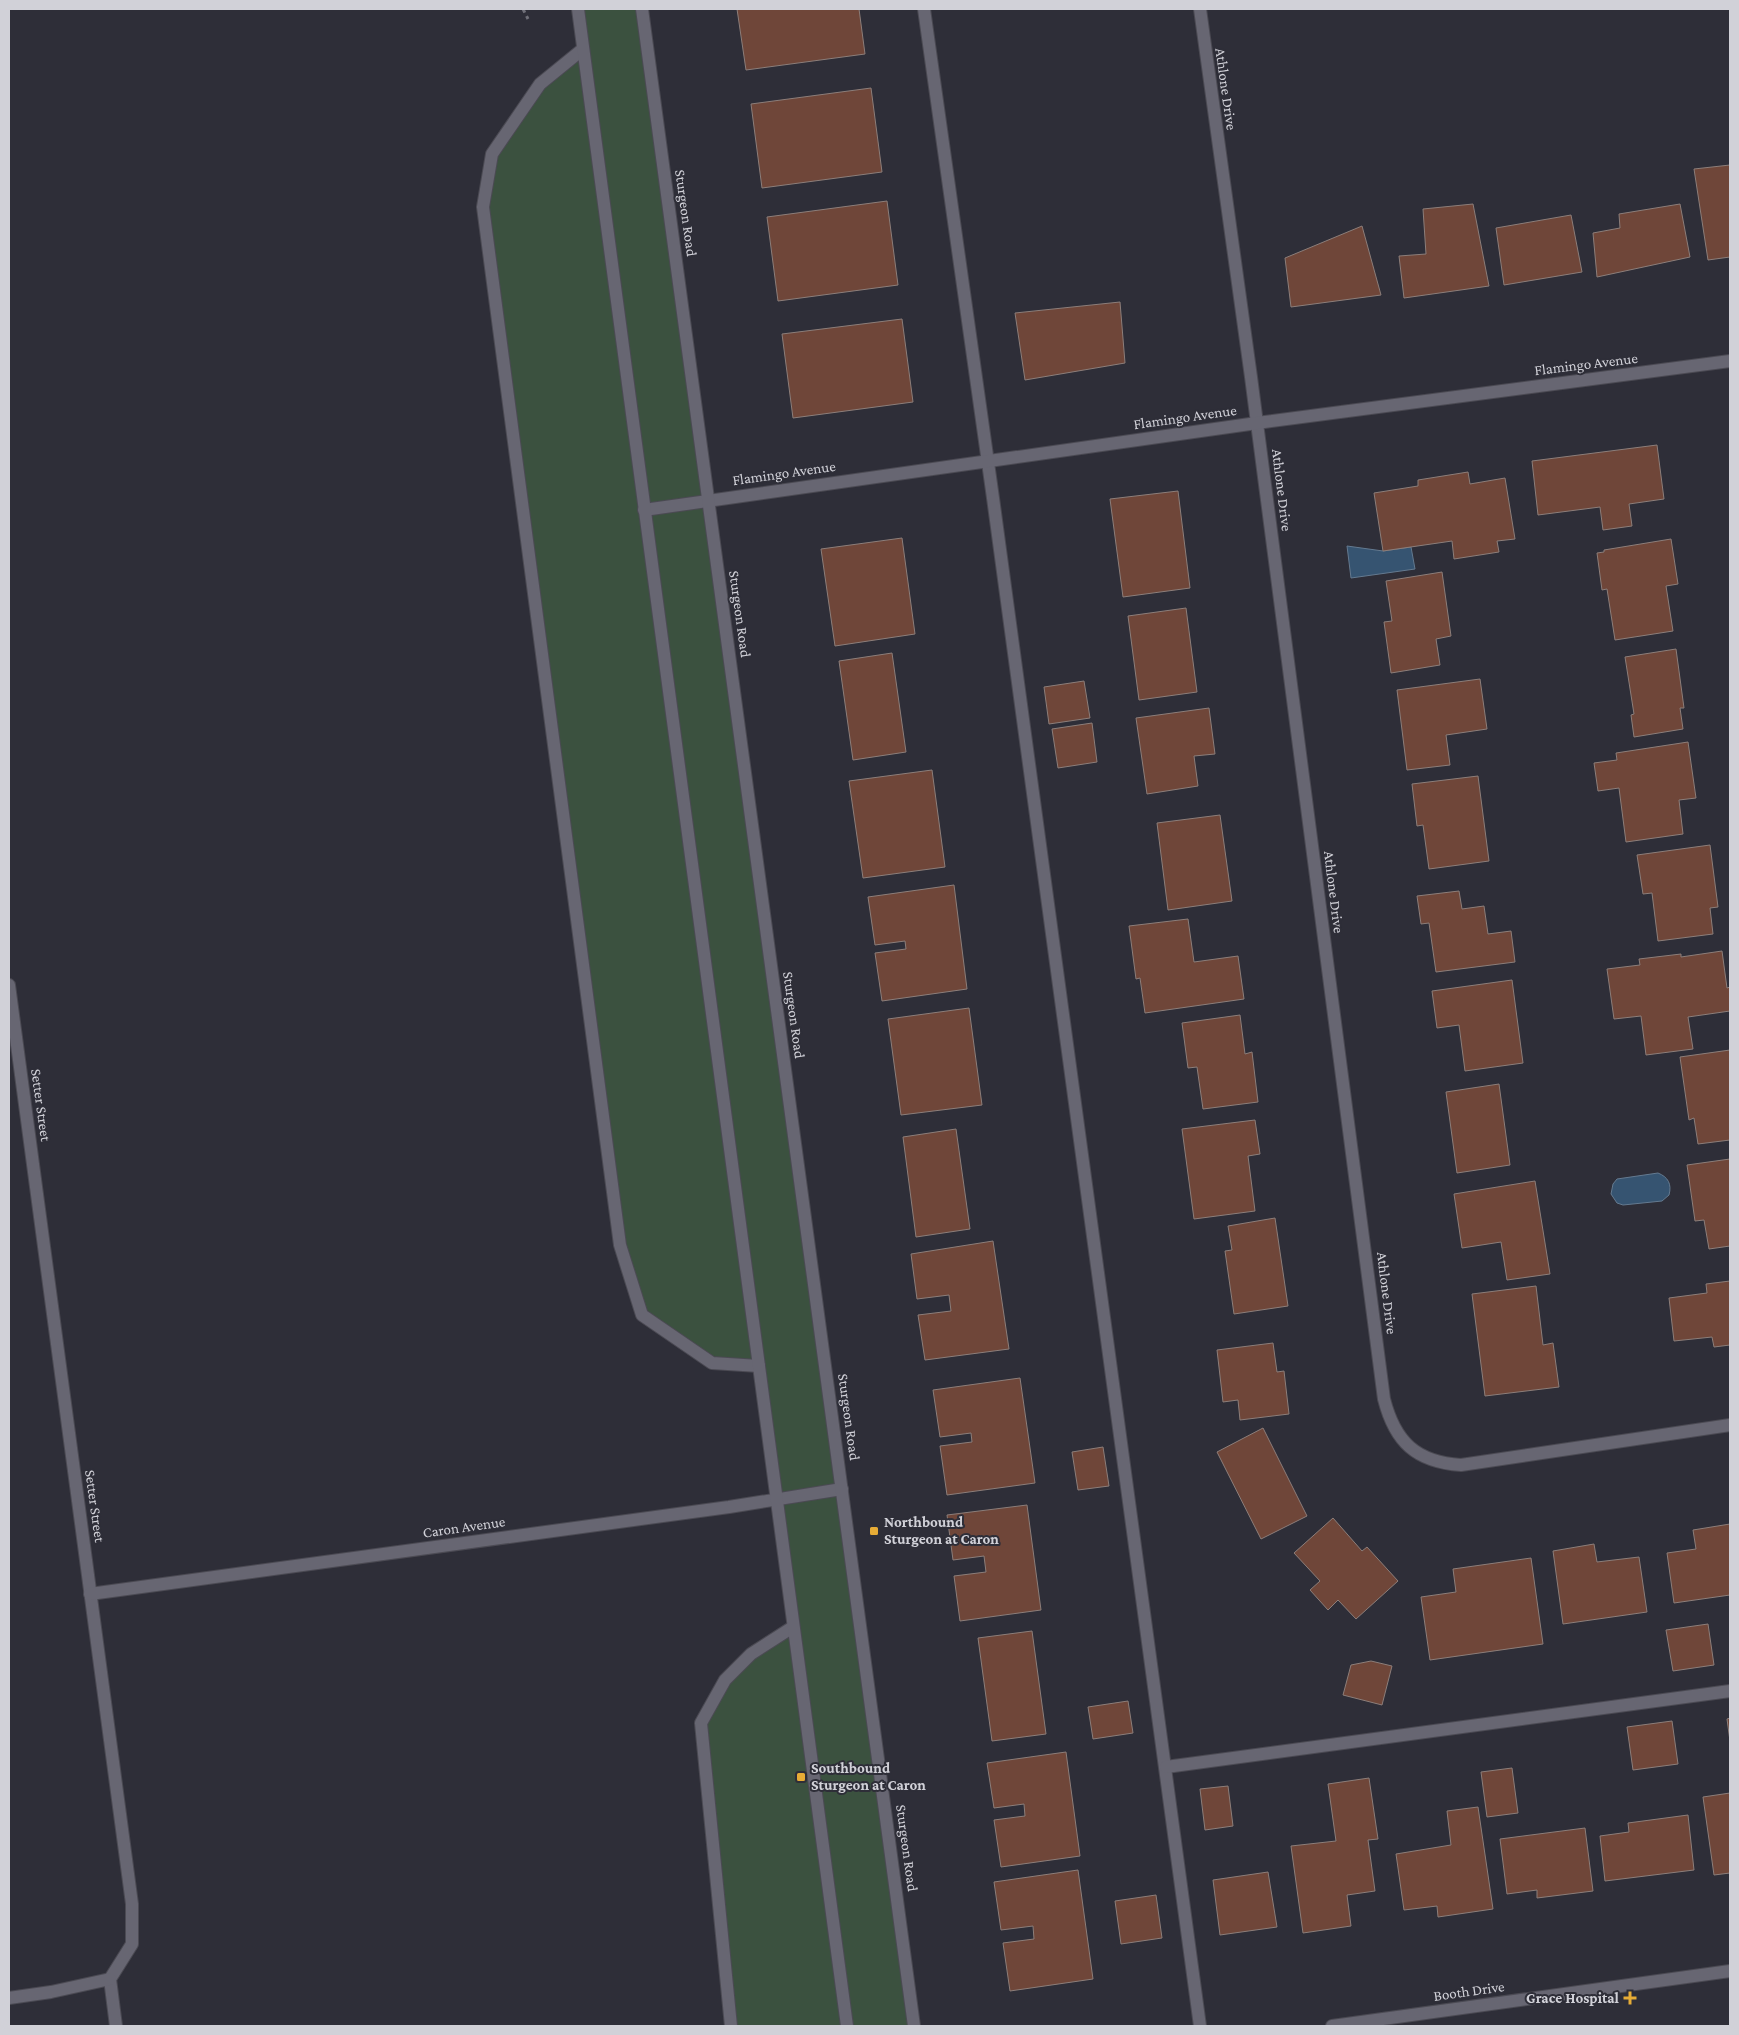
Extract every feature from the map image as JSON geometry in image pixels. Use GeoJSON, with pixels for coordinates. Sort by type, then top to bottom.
{"type":"FeatureCollection","features":[{"type":"Feature","properties":{"kind":"street"},"geometry":{"type":"LineString","coordinates":[[578,9],[846,2026]]}},
{"type":"Feature","properties":{"kind":"street","name":"Sturgeon Road"},"geometry":{"type":"LineString","coordinates":[[642,9],[914,2026]]}},
{"type":"Feature","properties":{"kind":"street"},"geometry":{"type":"LineString","coordinates":[[924,9],[1200,2026]]}},
{"type":"Feature","properties":{"kind":"street","name":"Athlone Drive"},"geometry":{"type":"LineString","coordinates":[[1200,9],[1257,423],[1384,1398],[1388,1416],[1405,1444],[1429,1459],[1445,1464],[1461,1465],[1730,1425]]}},
{"type":"Feature","properties":{"kind":"street"},"geometry":{"type":"LineString","coordinates":[[583,49],[540,84],[492,154],[483,207],[620,1245],[642,1315],[712,1363],[759,1366]]}},
{"type":"Feature","properties":{"kind":"street","name":"Flamingo Avenue"},"geometry":{"type":"LineString","coordinates":[[644,510],[1257,423],[1730,361]]}},
{"type":"Feature","properties":{"kind":"street","name":"Setter Street"},"geometry":{"type":"LineString","coordinates":[[9,985],[132,1904],[132,1944],[110,1979]]}},
{"type":"Feature","properties":{"kind":"street","name":"Caron Avenue"},"geometry":{"type":"LineString","coordinates":[[90,1594],[729,1507],[842,1489]]}},
{"type":"Feature","properties":{"kind":"street"},"geometry":{"type":"LineString","coordinates":[[731,2026],[701,1723],[725,1680],[751,1654],[794,1627]]}},
{"type":"Feature","properties":{"kind":"street"},"geometry":{"type":"LineString","coordinates":[[1166,1767],[1730,1691]]}},
{"type":"Feature","properties":{"kind":"street","name":"Booth Drive"},"geometry":{"type":"LineString","coordinates":[[1332,2026],[1730,1971]]}},
{"type":"Feature","properties":{"kind":"street"},"geometry":{"type":"LineString","coordinates":[[9,1998],[51,1992],[110,1979],[116,2026]]}},
{"type":"Feature","properties":{"kind":"path"},"geometry":{"type":"LineString","coordinates":[[523,9],[528,19]]}},
{"type":"Feature","properties":{"kind":"green space"},"geometry":{"type":"Polygon","coordinates":[[[578,9],[642,9],[914,2026],[731,2026],[701,1723],[725,1680],[793,1627],[759,1366],[712,1363],[642,1315],[620,1245],[483,207],[492,154],[540,84],[583,49],[578,9]]]}},
{"type":"Feature","properties":{"kind":"water"},"geometry":{"type":"Polygon","coordinates":[[[1347,546],[1383,551],[1411,547],[1415,569],[1351,578],[1347,546]]]}},
{"type":"Feature","properties":{"kind":"water"},"geometry":{"type":"Polygon","coordinates":[[[1658,1173],[1667,1179],[1670,1187],[1669,1195],[1662,1201],[1623,1205],[1617,1203],[1611,1194],[1613,1184],[1617,1179],[1658,1173]]]}},
{"type":"Feature","properties":{"kind":"building"},"geometry":{"type":"Polygon","coordinates":[[[737,9],[859,9],[865,54],[746,70],[737,9]]]}},
{"type":"Feature","properties":{"kind":"building"},"geometry":{"type":"Polygon","coordinates":[[[871,88],[882,172],[762,188],[751,104],[871,88]]]}},
{"type":"Feature","properties":{"kind":"building"},"geometry":{"type":"Polygon","coordinates":[[[1730,165],[1730,257],[1708,260],[1694,169],[1730,165]]]}},
{"type":"Feature","properties":{"kind":"building"},"geometry":{"type":"Polygon","coordinates":[[[887,201],[898,285],[778,301],[767,217],[887,201]]]}},
{"type":"Feature","properties":{"kind":"building"},"geometry":{"type":"Polygon","coordinates":[[[1473,204],[1489,286],[1404,298],[1399,256],[1426,254],[1423,209],[1473,204]]]}},
{"type":"Feature","properties":{"kind":"building"},"geometry":{"type":"Polygon","coordinates":[[[1680,204],[1690,257],[1597,277],[1593,233],[1620,228],[1619,214],[1680,204]]]}},
{"type":"Feature","properties":{"kind":"building"},"geometry":{"type":"Polygon","coordinates":[[[1571,215],[1582,272],[1504,285],[1496,228],[1571,215]]]}},
{"type":"Feature","properties":{"kind":"building"},"geometry":{"type":"Polygon","coordinates":[[[1362,226],[1381,295],[1291,307],[1285,258],[1362,226]]]}},
{"type":"Feature","properties":{"kind":"building"},"geometry":{"type":"Polygon","coordinates":[[[1120,302],[1125,363],[1025,380],[1015,313],[1120,302]]]}},
{"type":"Feature","properties":{"kind":"building"},"geometry":{"type":"Polygon","coordinates":[[[902,319],[913,402],[793,418],[782,334],[902,319]]]}},
{"type":"Feature","properties":{"kind":"building"},"geometry":{"type":"Polygon","coordinates":[[[1657,445],[1664,499],[1629,504],[1632,526],[1603,530],[1600,507],[1538,515],[1532,461],[1657,445]]]}},
{"type":"Feature","properties":{"kind":"building"},"geometry":{"type":"Polygon","coordinates":[[[1468,472],[1470,484],[1505,478],[1515,539],[1497,541],[1499,552],[1454,559],[1452,541],[1383,551],[1374,493],[1418,486],[1418,480],[1468,472]]]}},
{"type":"Feature","properties":{"kind":"building"},"geometry":{"type":"Polygon","coordinates":[[[1178,491],[1190,588],[1123,597],[1110,499],[1178,491]]]}},
{"type":"Feature","properties":{"kind":"building"},"geometry":{"type":"Polygon","coordinates":[[[902,538],[915,634],[835,646],[821,549],[902,538]]]}},
{"type":"Feature","properties":{"kind":"building"},"geometry":{"type":"Polygon","coordinates":[[[1671,539],[1678,584],[1666,586],[1673,631],[1615,640],[1607,589],[1602,590],[1597,553],[1604,552],[1604,550],[1671,539]]]}},
{"type":"Feature","properties":{"kind":"building"},"geometry":{"type":"Polygon","coordinates":[[[1442,572],[1451,636],[1436,639],[1440,665],[1391,673],[1384,622],[1392,621],[1386,581],[1442,572]]]}},
{"type":"Feature","properties":{"kind":"building"},"geometry":{"type":"Polygon","coordinates":[[[1186,608],[1197,692],[1139,700],[1128,616],[1186,608]]]}},
{"type":"Feature","properties":{"kind":"building"},"geometry":{"type":"Polygon","coordinates":[[[1676,649],[1684,708],[1680,708],[1683,729],[1634,737],[1631,715],[1634,714],[1625,657],[1676,649]]]}},
{"type":"Feature","properties":{"kind":"building"},"geometry":{"type":"Polygon","coordinates":[[[892,653],[906,752],[853,760],[839,661],[892,653]]]}},
{"type":"Feature","properties":{"kind":"building"},"geometry":{"type":"Polygon","coordinates":[[[1480,679],[1487,729],[1446,735],[1450,765],[1407,770],[1397,690],[1480,679]]]}},
{"type":"Feature","properties":{"kind":"building"},"geometry":{"type":"Polygon","coordinates":[[[1084,681],[1090,718],[1049,724],[1044,687],[1084,681]]]}},
{"type":"Feature","properties":{"kind":"building"},"geometry":{"type":"Polygon","coordinates":[[[1209,708],[1215,754],[1194,756],[1198,786],[1147,794],[1136,718],[1209,708]]]}},
{"type":"Feature","properties":{"kind":"building"},"geometry":{"type":"Polygon","coordinates":[[[1092,723],[1097,762],[1058,768],[1052,729],[1092,723]]]}},
{"type":"Feature","properties":{"kind":"building"},"geometry":{"type":"Polygon","coordinates":[[[1688,742],[1696,798],[1679,800],[1683,834],[1626,842],[1619,788],[1598,791],[1594,763],[1617,760],[1616,753],[1688,742]]]}},
{"type":"Feature","properties":{"kind":"building"},"geometry":{"type":"Polygon","coordinates":[[[932,770],[945,867],[863,878],[849,781],[932,770]]]}},
{"type":"Feature","properties":{"kind":"building"},"geometry":{"type":"Polygon","coordinates":[[[1478,776],[1489,861],[1429,869],[1423,825],[1417,826],[1412,784],[1478,776]]]}},
{"type":"Feature","properties":{"kind":"building"},"geometry":{"type":"Polygon","coordinates":[[[1220,815],[1232,901],[1168,910],[1157,823],[1220,815]]]}},
{"type":"Feature","properties":{"kind":"building"},"geometry":{"type":"Polygon","coordinates":[[[1710,845],[1718,907],[1710,908],[1713,934],[1658,941],[1652,893],[1643,894],[1637,855],[1710,845]]]}},
{"type":"Feature","properties":{"kind":"building"},"geometry":{"type":"Polygon","coordinates":[[[954,885],[967,989],[882,1001],[875,953],[906,949],[905,941],[875,945],[868,897],[954,885]]]}},
{"type":"Feature","properties":{"kind":"building"},"geometry":{"type":"Polygon","coordinates":[[[1459,891],[1462,909],[1484,906],[1488,934],[1511,931],[1515,962],[1436,972],[1429,923],[1421,924],[1417,896],[1459,891]]]}},
{"type":"Feature","properties":{"kind":"building"},"geometry":{"type":"Polygon","coordinates":[[[1188,919],[1194,962],[1238,956],[1244,999],[1145,1013],[1140,978],[1136,979],[1129,926],[1188,919]]]}},
{"type":"Feature","properties":{"kind":"building"},"geometry":{"type":"Polygon","coordinates":[[[1722,951],[1727,988],[1730,987],[1730,1011],[1688,1017],[1693,1049],[1646,1055],[1641,1016],[1614,1019],[1607,969],[1640,965],[1639,959],[1681,954],[1681,957],[1722,951]]]}},
{"type":"Feature","properties":{"kind":"building"},"geometry":{"type":"Polygon","coordinates":[[[1512,980],[1523,1063],[1465,1071],[1459,1025],[1437,1028],[1432,991],[1512,980]]]}},
{"type":"Feature","properties":{"kind":"building"},"geometry":{"type":"Polygon","coordinates":[[[969,1008],[982,1105],[901,1115],[888,1019],[969,1008]]]}},
{"type":"Feature","properties":{"kind":"building"},"geometry":{"type":"Polygon","coordinates":[[[1240,1015],[1245,1054],[1252,1052],[1258,1102],[1203,1109],[1197,1067],[1188,1068],[1182,1023],[1240,1015]]]}},
{"type":"Feature","properties":{"kind":"building"},"geometry":{"type":"Polygon","coordinates":[[[1730,1050],[1730,1140],[1698,1144],[1694,1118],[1689,1120],[1680,1057],[1730,1050]]]}},
{"type":"Feature","properties":{"kind":"building"},"geometry":{"type":"Polygon","coordinates":[[[1499,1084],[1510,1165],[1457,1173],[1446,1092],[1499,1084]]]}},
{"type":"Feature","properties":{"kind":"building"},"geometry":{"type":"Polygon","coordinates":[[[1255,1120],[1260,1154],[1248,1156],[1255,1211],[1194,1219],[1182,1129],[1255,1120]]]}},
{"type":"Feature","properties":{"kind":"building"},"geometry":{"type":"Polygon","coordinates":[[[956,1129],[970,1229],[916,1237],[903,1137],[956,1129]]]}},
{"type":"Feature","properties":{"kind":"building"},"geometry":{"type":"Polygon","coordinates":[[[1730,1159],[1730,1246],[1709,1249],[1704,1220],[1695,1221],[1687,1165],[1730,1159]]]}},
{"type":"Feature","properties":{"kind":"building"},"geometry":{"type":"Polygon","coordinates":[[[1535,1181],[1550,1274],[1507,1280],[1501,1242],[1462,1248],[1454,1194],[1535,1181]]]}},
{"type":"Feature","properties":{"kind":"building"},"geometry":{"type":"Polygon","coordinates":[[[1275,1218],[1288,1306],[1234,1314],[1225,1251],[1232,1250],[1228,1226],[1275,1218]]]}},
{"type":"Feature","properties":{"kind":"building"},"geometry":{"type":"Polygon","coordinates":[[[993,1241],[1009,1349],[925,1360],[918,1315],[951,1311],[949,1295],[917,1299],[911,1254],[993,1241]]]}},
{"type":"Feature","properties":{"kind":"building"},"geometry":{"type":"Polygon","coordinates":[[[1730,1281],[1730,1345],[1714,1347],[1712,1337],[1674,1341],[1669,1298],[1707,1293],[1706,1284],[1730,1281]]]}},
{"type":"Feature","properties":{"kind":"building"},"geometry":{"type":"Polygon","coordinates":[[[1536,1286],[1543,1345],[1553,1343],[1559,1387],[1485,1396],[1472,1294],[1536,1286]]]}},
{"type":"Feature","properties":{"kind":"building"},"geometry":{"type":"Polygon","coordinates":[[[1273,1343],[1277,1372],[1284,1371],[1289,1414],[1240,1420],[1238,1400],[1223,1402],[1217,1350],[1273,1343]]]}},
{"type":"Feature","properties":{"kind":"building"},"geometry":{"type":"Polygon","coordinates":[[[1020,1378],[1035,1483],[947,1495],[940,1446],[972,1442],[971,1433],[940,1437],[933,1390],[1020,1378]]]}},
{"type":"Feature","properties":{"kind":"building"},"geometry":{"type":"Polygon","coordinates":[[[1263,1428],[1307,1516],[1261,1539],[1217,1452],[1263,1428]]]}},
{"type":"Feature","properties":{"kind":"building"},"geometry":{"type":"Polygon","coordinates":[[[1103,1447],[1109,1486],[1078,1490],[1072,1452],[1103,1447]]]}},
{"type":"Feature","properties":{"kind":"building"},"geometry":{"type":"Polygon","coordinates":[[[1027,1505],[1041,1610],[960,1621],[954,1576],[986,1572],[984,1556],[953,1560],[947,1515],[1027,1505]]]}},
{"type":"Feature","properties":{"kind":"building"},"geometry":{"type":"Polygon","coordinates":[[[1333,1518],[1362,1551],[1367,1547],[1398,1581],[1356,1619],[1338,1600],[1328,1610],[1310,1590],[1320,1581],[1294,1553],[1333,1518]]]}},
{"type":"Feature","properties":{"kind":"building"},"geometry":{"type":"Polygon","coordinates":[[[1730,1524],[1730,1595],[1674,1603],[1667,1553],[1696,1549],[1693,1530],[1730,1524]]]}},
{"type":"Feature","properties":{"kind":"building"},"geometry":{"type":"Polygon","coordinates":[[[1594,1544],[1597,1562],[1639,1557],[1647,1612],[1563,1624],[1553,1551],[1594,1544]]]}},
{"type":"Feature","properties":{"kind":"building"},"geometry":{"type":"Polygon","coordinates":[[[1531,1558],[1543,1644],[1430,1660],[1421,1597],[1456,1592],[1453,1569],[1531,1558]]]}},
{"type":"Feature","properties":{"kind":"building"},"geometry":{"type":"Polygon","coordinates":[[[1708,1624],[1714,1665],[1673,1671],[1666,1630],[1708,1624]]]}},
{"type":"Feature","properties":{"kind":"building"},"geometry":{"type":"Polygon","coordinates":[[[1032,1631],[1046,1734],[992,1741],[978,1638],[1032,1631]]]}},
{"type":"Feature","properties":{"kind":"building"},"geometry":{"type":"Polygon","coordinates":[[[1371,1661],[1392,1666],[1382,1705],[1343,1695],[1351,1665],[1371,1661]]]}},
{"type":"Feature","properties":{"kind":"building"},"geometry":{"type":"Polygon","coordinates":[[[1128,1701],[1133,1733],[1093,1739],[1088,1707],[1128,1701]]]}},
{"type":"Feature","properties":{"kind":"building"},"geometry":{"type":"Polygon","coordinates":[[[1730,1718],[1730,1741],[1727,1719],[1730,1718]]]}},
{"type":"Feature","properties":{"kind":"building"},"geometry":{"type":"Polygon","coordinates":[[[1672,1721],[1678,1764],[1633,1770],[1627,1727],[1672,1721]]]}},
{"type":"Feature","properties":{"kind":"building"},"geometry":{"type":"Polygon","coordinates":[[[1066,1752],[1080,1856],[1001,1867],[994,1820],[1025,1816],[1024,1804],[994,1808],[987,1763],[1066,1752]]]}},
{"type":"Feature","properties":{"kind":"building"},"geometry":{"type":"Polygon","coordinates":[[[1512,1768],[1518,1813],[1487,1817],[1481,1772],[1512,1768]]]}},
{"type":"Feature","properties":{"kind":"building"},"geometry":{"type":"Polygon","coordinates":[[[1369,1778],[1378,1839],[1368,1840],[1375,1891],[1347,1895],[1351,1926],[1303,1933],[1291,1846],[1336,1841],[1328,1784],[1369,1778]]]}},
{"type":"Feature","properties":{"kind":"building"},"geometry":{"type":"Polygon","coordinates":[[[1228,1786],[1233,1826],[1205,1830],[1200,1789],[1228,1786]]]}},
{"type":"Feature","properties":{"kind":"building"},"geometry":{"type":"Polygon","coordinates":[[[1730,1793],[1730,1873],[1714,1875],[1703,1797],[1730,1793]]]}},
{"type":"Feature","properties":{"kind":"building"},"geometry":{"type":"Polygon","coordinates":[[[1478,1807],[1493,1909],[1438,1917],[1437,1906],[1404,1910],[1396,1854],[1451,1845],[1447,1811],[1478,1807]]]}},
{"type":"Feature","properties":{"kind":"building"},"geometry":{"type":"Polygon","coordinates":[[[1688,1815],[1694,1870],[1605,1881],[1600,1836],[1629,1832],[1628,1823],[1688,1815]]]}},
{"type":"Feature","properties":{"kind":"building"},"geometry":{"type":"Polygon","coordinates":[[[1585,1828],[1593,1891],[1537,1898],[1537,1890],[1507,1894],[1500,1839],[1585,1828]]]}},
{"type":"Feature","properties":{"kind":"building"},"geometry":{"type":"Polygon","coordinates":[[[1078,1870],[1093,1979],[1010,1991],[1003,1943],[1034,1939],[1033,1926],[1001,1930],[994,1882],[1078,1870]]]}},
{"type":"Feature","properties":{"kind":"building"},"geometry":{"type":"Polygon","coordinates":[[[1268,1872],[1277,1927],[1220,1935],[1213,1880],[1268,1872]]]}},
{"type":"Feature","properties":{"kind":"building"},"geometry":{"type":"Polygon","coordinates":[[[1156,1895],[1162,1938],[1121,1944],[1115,1901],[1156,1895]]]}},
{"type":"Feature","properties":{"kind":"place","name":"Northbound Sturgeon at Caron"},"geometry":{"type":"Point","coordinates":[874,1531]}},
{"type":"Feature","properties":{"kind":"place","name":"Southbound Sturgeon at Caron"},"geometry":{"type":"Point","coordinates":[801,1777]}},
{"type":"Feature","properties":{"kind":"place","name":"Grace Hospital"},"geometry":{"type":"Point","coordinates":[1630,1998]}}]}
